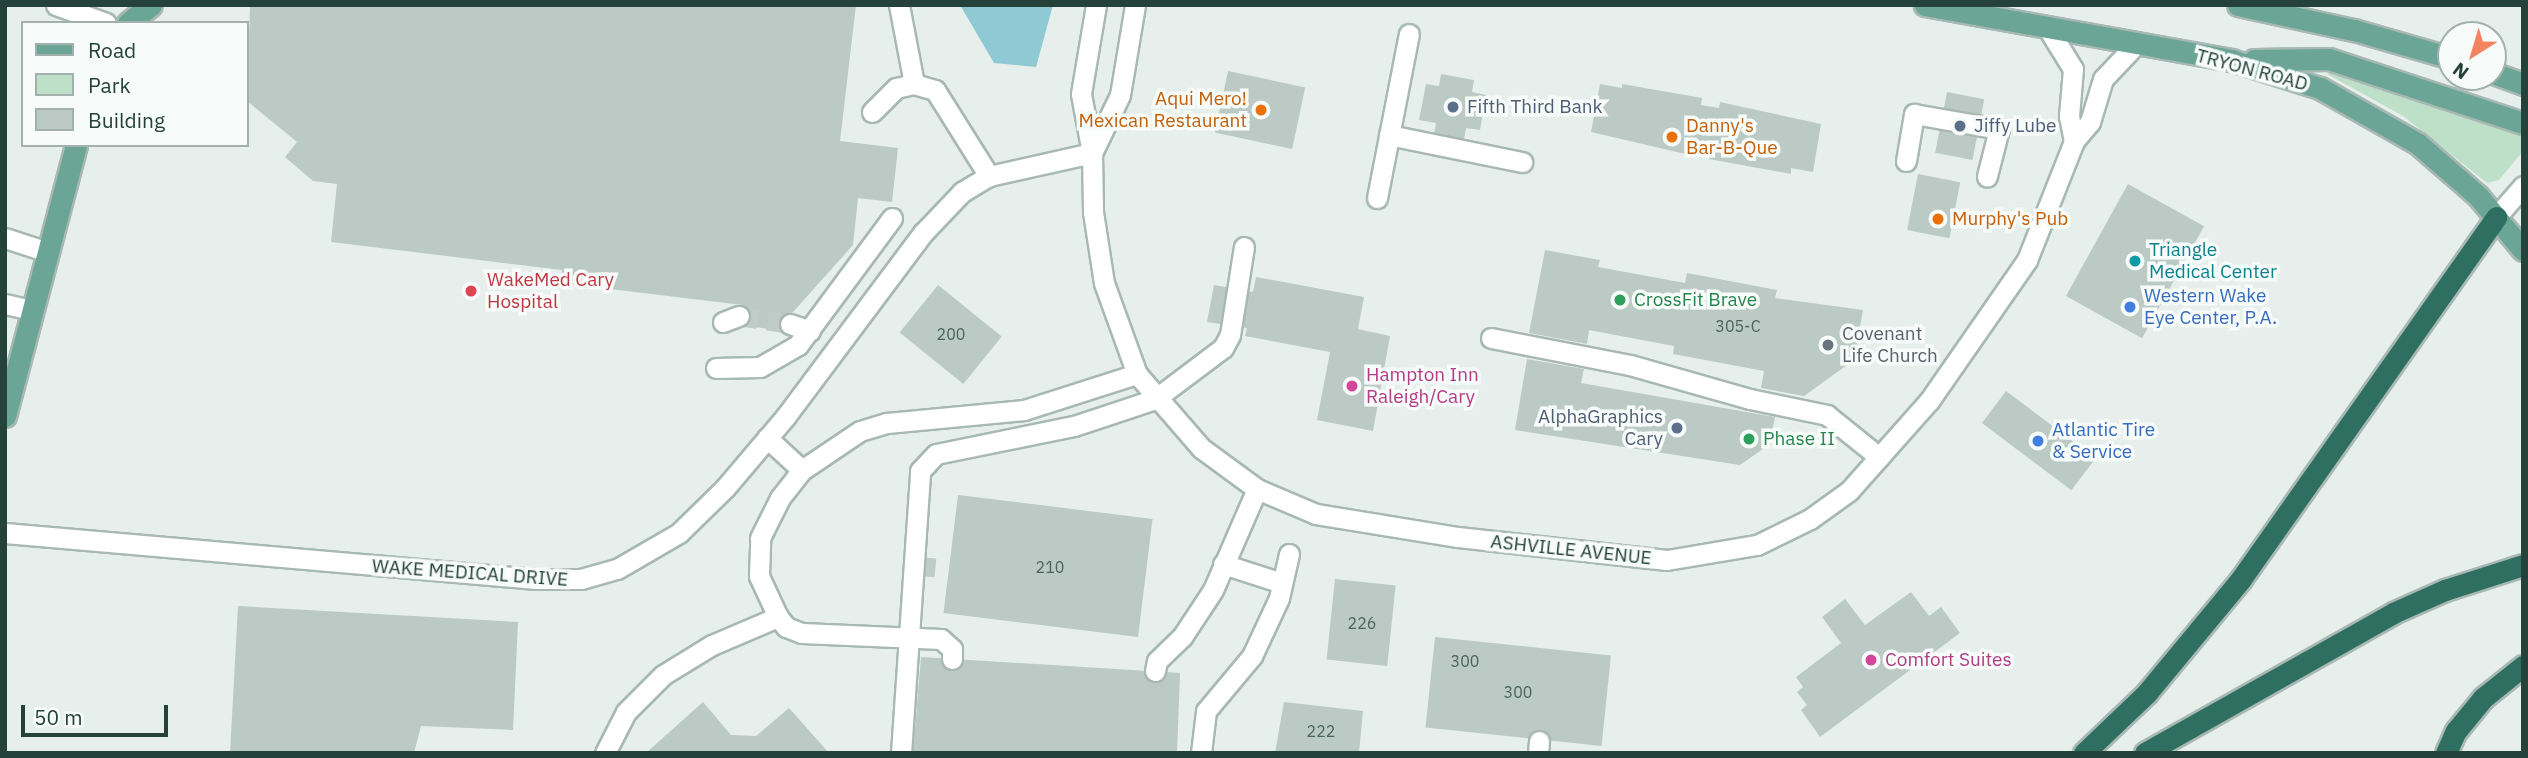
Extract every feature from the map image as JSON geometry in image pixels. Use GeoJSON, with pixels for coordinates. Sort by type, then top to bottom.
{"type":"FeatureCollection","features":[{"type":"Feature","properties":{"kind":"highway"},"geometry":{"type":"LineString","coordinates":[[2084,753],[2146,694],[2241,579],[2461,260],[2497,217]]}},
{"type":"Feature","properties":{"kind":"highway"},"geometry":{"type":"LineString","coordinates":[[2145,753],[2393,613],[2445,590],[2523,565]]}},
{"type":"Feature","properties":{"kind":"highway"},"geometry":{"type":"LineString","coordinates":[[2446,753],[2456,731],[2483,698],[2523,666]]}},
{"type":"Feature","properties":{"kind":"main road"},"geometry":{"type":"LineString","coordinates":[[131,21],[151,5]]}},
{"type":"Feature","properties":{"kind":"main road","name":"TRYON ROAD"},"geometry":{"type":"LineString","coordinates":[[1925,5],[2231,60],[2320,88],[2389,124],[2450,171],[2497,217],[2523,250]]}},
{"type":"Feature","properties":{"kind":"main road"},"geometry":{"type":"LineString","coordinates":[[2238,5],[2354,30],[2437,54]]}},
{"type":"Feature","properties":{"kind":"main road"},"geometry":{"type":"LineString","coordinates":[[2231,60],[2329,59],[2523,123]]}},
{"type":"Feature","properties":{"kind":"main road"},"geometry":{"type":"LineString","coordinates":[[5,416],[45,251],[75,147]]}},
{"type":"Feature","properties":{"kind":"street"},"geometry":{"type":"LineString","coordinates":[[56,5],[100,21]]}},
{"type":"Feature","properties":{"kind":"street"},"geometry":{"type":"LineString","coordinates":[[899,5],[914,84]]}},
{"type":"Feature","properties":{"kind":"street","name":"ASHVILLE AVENUE"},"geometry":{"type":"LineString","coordinates":[[1096,5],[1081,94],[1092,153],[1093,212],[1104,283],[1137,374],[1155,399],[1201,448],[1258,489],[1317,514],[1667,560],[1727,554],[1790,531],[1849,491],[1977,338],[2028,260],[2074,141],[2090,122],[2103,79],[2137,43]]}},
{"type":"Feature","properties":{"kind":"street","name":"ASHVILLE AVENUE"},"geometry":{"type":"LineString","coordinates":[[1092,153],[1120,95],[1135,5]]}},
{"type":"Feature","properties":{"kind":"street","name":"ASHVILLE AVENUE"},"geometry":{"type":"LineString","coordinates":[[2047,27],[2073,69],[2069,116],[2074,141]]}},
{"type":"Feature","properties":{"kind":"street"},"geometry":{"type":"LineString","coordinates":[[1377,198],[1409,34]]}},
{"type":"Feature","properties":{"kind":"street"},"geometry":{"type":"LineString","coordinates":[[872,112],[896,88],[914,84],[935,90],[989,176]]}},
{"type":"Feature","properties":{"kind":"street"},"geometry":{"type":"LineString","coordinates":[[1906,161],[1914,114],[1999,129],[1987,176]]}},
{"type":"Feature","properties":{"kind":"street"},"geometry":{"type":"LineString","coordinates":[[1389,135],[1522,162]]}},
{"type":"Feature","properties":{"kind":"street","name":"WAKE MEDICAL DRIVE"},"geometry":{"type":"LineString","coordinates":[[5,533],[401,570],[581,579],[617,569],[679,533],[767,438],[923,233],[962,192],[989,176],[1092,153]]}},
{"type":"Feature","properties":{"kind":"street"},"geometry":{"type":"LineString","coordinates":[[2497,217],[2523,186]]}},
{"type":"Feature","properties":{"kind":"street"},"geometry":{"type":"LineString","coordinates":[[716,368],[760,367],[784,356],[810,331],[892,218]]}},
{"type":"Feature","properties":{"kind":"street"},"geometry":{"type":"LineString","coordinates":[[5,238],[45,251]]}},
{"type":"Feature","properties":{"kind":"street"},"geometry":{"type":"LineString","coordinates":[[901,753],[907,636],[921,573],[912,536],[920,471],[936,454],[1074,426],[1155,399],[1223,348],[1230,335],[1244,247]]}},
{"type":"Feature","properties":{"kind":"street"},"geometry":{"type":"LineString","coordinates":[[5,304],[32,310]]}},
{"type":"Feature","properties":{"kind":"street"},"geometry":{"type":"LineString","coordinates":[[790,324],[810,331]]}},
{"type":"Feature","properties":{"kind":"street"},"geometry":{"type":"LineString","coordinates":[[1492,338],[1629,365],[1749,399],[1828,415],[1879,457]]}},
{"type":"Feature","properties":{"kind":"street"},"geometry":{"type":"LineString","coordinates":[[952,659],[953,649],[941,639],[802,633],[786,627],[778,617],[758,576],[760,538],[780,498],[802,470],[860,431],[887,423],[998,415],[1065,401],[1137,374]]}},
{"type":"Feature","properties":{"kind":"street"},"geometry":{"type":"LineString","coordinates":[[1065,401],[1074,426]]}},
{"type":"Feature","properties":{"kind":"street"},"geometry":{"type":"LineString","coordinates":[[767,438],[802,470]]}},
{"type":"Feature","properties":{"kind":"street"},"geometry":{"type":"LineString","coordinates":[[1155,671],[1157,661],[1181,637],[1213,590],[1258,489]]}},
{"type":"Feature","properties":{"kind":"street"},"geometry":{"type":"LineString","coordinates":[[912,536],[921,573]]}},
{"type":"Feature","properties":{"kind":"street"},"geometry":{"type":"LineString","coordinates":[[1200,753],[1206,711],[1252,656],[1282,583],[1289,554]]}},
{"type":"Feature","properties":{"kind":"street"},"geometry":{"type":"LineString","coordinates":[[1223,564],[1282,583]]}},
{"type":"Feature","properties":{"kind":"street"},"geometry":{"type":"LineString","coordinates":[[605,753],[626,712],[663,676],[712,645],[778,617]]}},
{"type":"Feature","properties":{"kind":"green space"},"geometry":{"type":"Polygon","coordinates":[[[2332,72],[2446,106],[2523,135],[2523,151],[2499,180],[2487,183],[2403,116],[2327,74],[2332,72]]]}},
{"type":"Feature","properties":{"kind":"water"},"geometry":{"type":"Polygon","coordinates":[[[960,5],[1053,5],[1036,67],[994,63],[960,5]]]}},
{"type":"Feature","properties":{"kind":"building"},"geometry":{"type":"Polygon","coordinates":[[[250,5],[856,5],[840,141],[898,148],[892,202],[858,198],[853,245],[777,330],[740,325],[742,305],[561,283],[562,270],[331,242],[337,184],[313,181],[285,157],[297,142],[248,102],[250,5]]]}},
{"type":"Feature","properties":{"kind":"building","name":"Aqui Mero! Mexican Restaurant"},"geometry":{"type":"Polygon","coordinates":[[[1228,71],[1305,87],[1292,149],[1215,133],[1228,71]]]}},
{"type":"Feature","properties":{"kind":"building","name":"Fifth Third Bank"},"geometry":{"type":"Polygon","coordinates":[[[1441,74],[1474,80],[1472,92],[1486,95],[1480,130],[1466,128],[1460,162],[1430,156],[1436,123],[1419,120],[1426,84],[1439,86],[1441,74]]]}},
{"type":"Feature","properties":{"kind":"building"},"geometry":{"type":"Polygon","coordinates":[[[1600,84],[1622,88],[1622,84],[1702,98],[1701,105],[1719,108],[1720,102],[1821,124],[1813,172],[1791,168],[1791,174],[1709,159],[1711,148],[1696,145],[1694,156],[1591,132],[1600,84]]]}},
{"type":"Feature","properties":{"kind":"building","name":"Jiffy Lube"},"geometry":{"type":"Polygon","coordinates":[[[1947,92],[1984,99],[1972,160],[1935,153],[1947,92]]]}},
{"type":"Feature","properties":{"kind":"building"},"geometry":{"type":"Polygon","coordinates":[[[1918,174],[1960,182],[1949,238],[1907,230],[1918,174]]]}},
{"type":"Feature","properties":{"kind":"building","name":"Triangle Medical Center"},"geometry":{"type":"Polygon","coordinates":[[[2128,184],[2204,226],[2142,338],[2066,296],[2128,184]]]}},
{"type":"Feature","properties":{"kind":"building"},"geometry":{"type":"Polygon","coordinates":[[[1545,250],[1600,260],[1598,267],[1685,283],[1687,273],[1777,290],[1775,298],[1863,310],[1854,360],[1804,396],[1761,388],[1764,371],[1673,354],[1674,346],[1589,330],[1587,344],[1529,333],[1545,250]]]}},
{"type":"Feature","properties":{"kind":"building","name":"Hampton Inn Raleigh/Cary"},"geometry":{"type":"Polygon","coordinates":[[[1256,277],[1364,297],[1358,329],[1390,336],[1373,431],[1317,420],[1330,352],[1245,336],[1247,328],[1207,322],[1214,285],[1253,292],[1256,277]]]}},
{"type":"Feature","properties":{"kind":"building"},"geometry":{"type":"Polygon","coordinates":[[[938,285],[1002,337],[963,384],[900,332],[938,285]]]}},
{"type":"Feature","properties":{"kind":"building"},"geometry":{"type":"Polygon","coordinates":[[[1527,359],[1584,369],[1581,383],[1775,417],[1770,444],[1740,465],[1515,430],[1527,359]]]}},
{"type":"Feature","properties":{"kind":"building","name":"Atlantic Tire & Service"},"geometry":{"type":"Polygon","coordinates":[[[2006,391],[2095,458],[2071,490],[1982,423],[2006,391]]]}},
{"type":"Feature","properties":{"kind":"building"},"geometry":{"type":"Polygon","coordinates":[[[958,495],[1153,519],[1138,637],[943,613],[958,495]]]}},
{"type":"Feature","properties":{"kind":"building"},"geometry":{"type":"Polygon","coordinates":[[[1335,579],[1396,585],[1387,666],[1327,660],[1335,579]]]}},
{"type":"Feature","properties":{"kind":"building","name":"Comfort Suites"},"geometry":{"type":"Polygon","coordinates":[[[1911,592],[1929,616],[1941,607],[1960,633],[1820,737],[1801,710],[1807,705],[1797,692],[1803,687],[1796,677],[1841,643],[1822,617],[1845,599],[1865,625],[1911,592]]]}},
{"type":"Feature","properties":{"kind":"building"},"geometry":{"type":"Polygon","coordinates":[[[238,606],[518,622],[513,730],[421,726],[414,753],[230,753],[238,606]]]}},
{"type":"Feature","properties":{"kind":"building"},"geometry":{"type":"Polygon","coordinates":[[[1435,637],[1611,656],[1602,746],[1425,728],[1435,637]]]}},
{"type":"Feature","properties":{"kind":"building"},"geometry":{"type":"Polygon","coordinates":[[[921,657],[1180,673],[1177,753],[913,753],[921,657]]]}},
{"type":"Feature","properties":{"kind":"building"},"geometry":{"type":"Polygon","coordinates":[[[703,702],[731,735],[756,736],[789,708],[829,753],[646,753],[703,702]]]}},
{"type":"Feature","properties":{"kind":"building"},"geometry":{"type":"Polygon","coordinates":[[[1284,702],[1363,711],[1359,753],[1275,753],[1284,702]]]}},
{"type":"Feature","properties":{"kind":"tunnel"},"geometry":{"type":"LineString","coordinates":[[739,316],[790,324]]}},
{"type":"Feature","properties":{"kind":"tunnel"},"geometry":{"type":"LineString","coordinates":[[925,576],[927,557]]}},
{"type":"Feature","properties":{"kind":"place","name":"Fifth Third Bank"},"geometry":{"type":"Point","coordinates":[1453,107]}},
{"type":"Feature","properties":{"kind":"place","name":"Aqui Mero! Mexican Restaurant"},"geometry":{"type":"Point","coordinates":[1261,110]}},
{"type":"Feature","properties":{"kind":"place","name":"Jiffy Lube"},"geometry":{"type":"Point","coordinates":[1960,126]}},
{"type":"Feature","properties":{"kind":"place","name":"Danny's Bar-B-Que"},"geometry":{"type":"Point","coordinates":[1672,137]}},
{"type":"Feature","properties":{"kind":"place","name":"Murphy's Pub"},"geometry":{"type":"Point","coordinates":[1938,219]}},
{"type":"Feature","properties":{"kind":"place","name":"Triangle Medical Center"},"geometry":{"type":"Point","coordinates":[2135,261]}},
{"type":"Feature","properties":{"kind":"place","name":"WakeMed Cary Hospital"},"geometry":{"type":"Point","coordinates":[471,291]}},
{"type":"Feature","properties":{"kind":"place","name":"CrossFit Brave"},"geometry":{"type":"Point","coordinates":[1620,300]}},
{"type":"Feature","properties":{"kind":"place","name":"Western Wake Eye Center, P.A."},"geometry":{"type":"Point","coordinates":[2130,307]}},
{"type":"Feature","properties":{"kind":"place","name":"Covenant Life Church"},"geometry":{"type":"Point","coordinates":[1828,345]}},
{"type":"Feature","properties":{"kind":"place","name":"Hampton Inn Raleigh/Cary"},"geometry":{"type":"Point","coordinates":[1352,386]}},
{"type":"Feature","properties":{"kind":"place","name":"AlphaGraphics Cary"},"geometry":{"type":"Point","coordinates":[1677,428]}},
{"type":"Feature","properties":{"kind":"place","name":"Phase II"},"geometry":{"type":"Point","coordinates":[1749,439]}},
{"type":"Feature","properties":{"kind":"place","name":"Atlantic Tire & Service"},"geometry":{"type":"Point","coordinates":[2038,441]}},
{"type":"Feature","properties":{"kind":"place","name":"Comfort Suites"},"geometry":{"type":"Point","coordinates":[1871,660]}}]}
